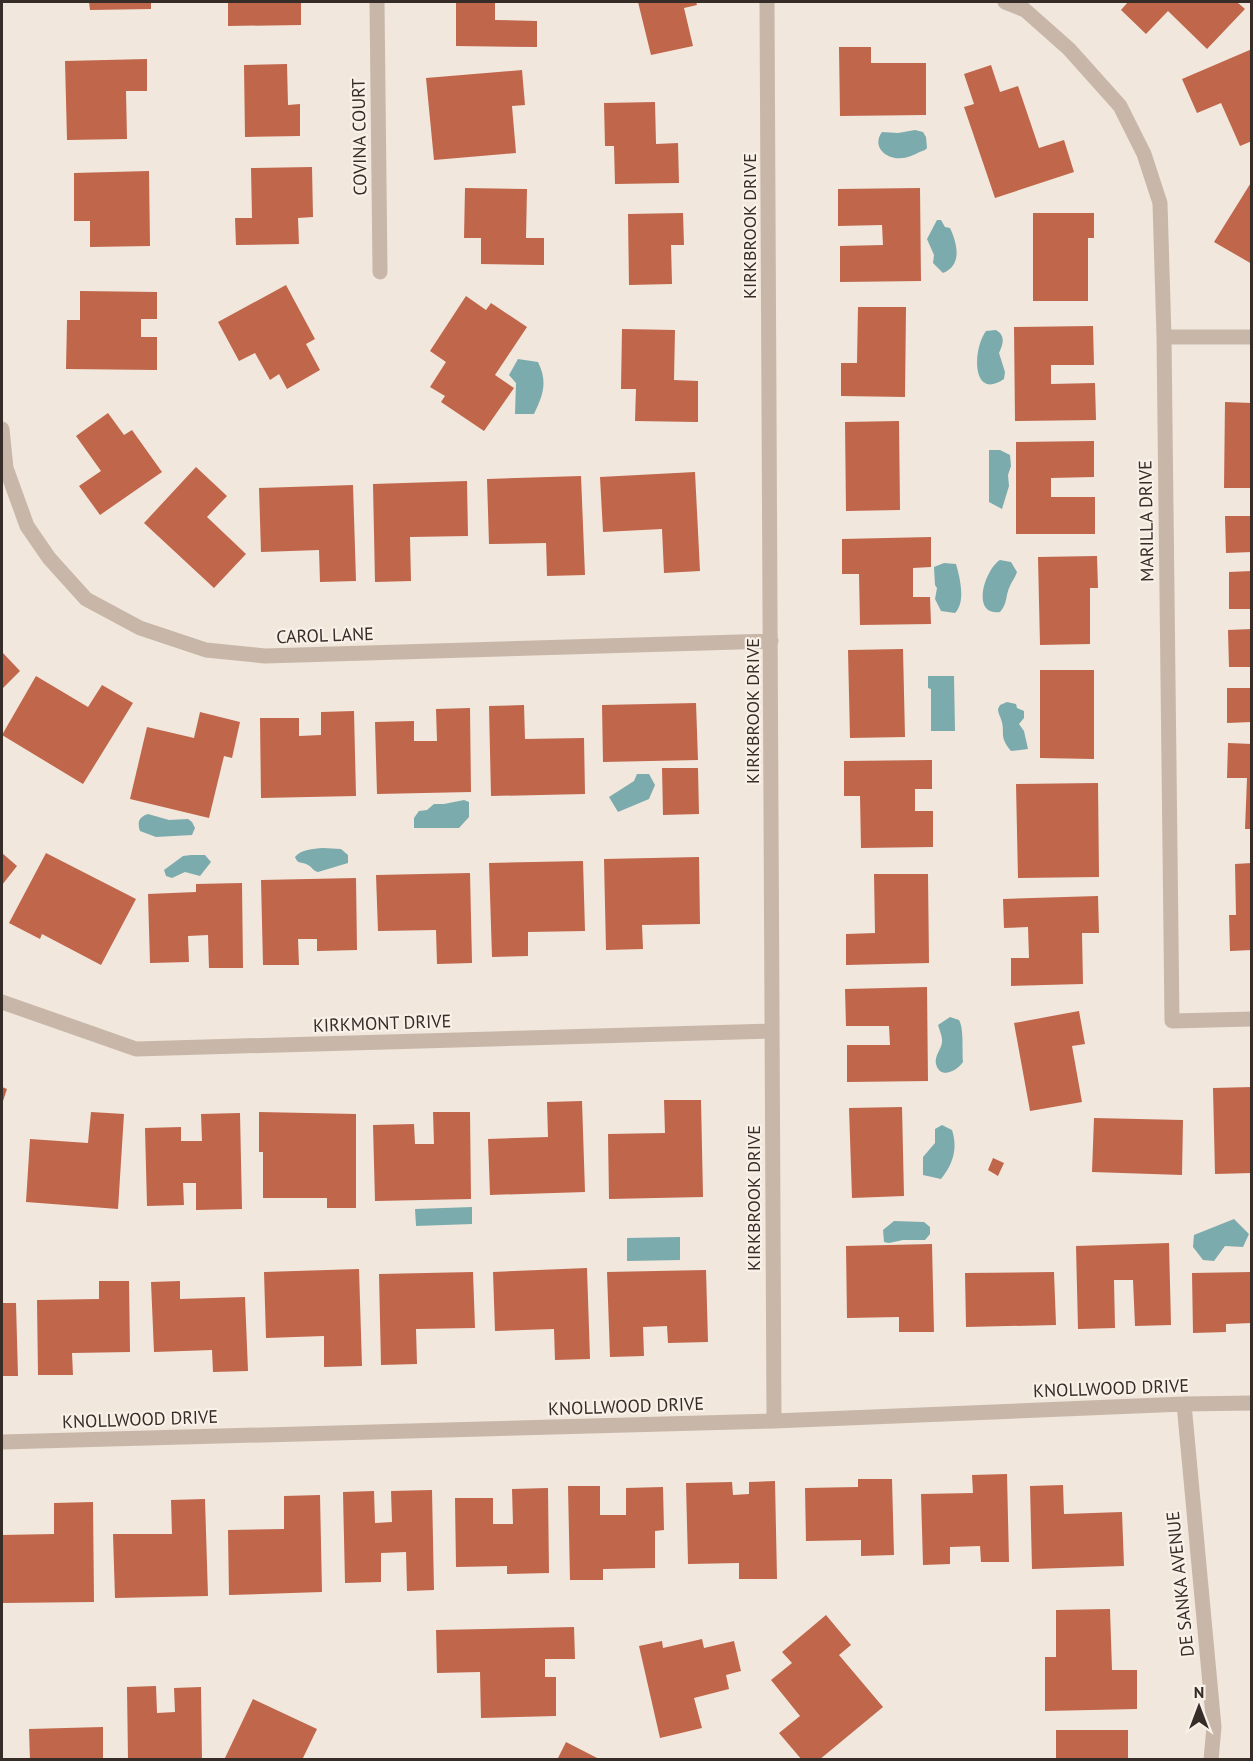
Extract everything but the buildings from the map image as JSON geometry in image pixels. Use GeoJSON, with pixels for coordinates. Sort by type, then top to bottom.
{"type":"FeatureCollection","features":[{"type":"Feature","properties":{"kind":"street","name":"COVINA COURT"},"geometry":{"type":"LineString","coordinates":[[377,2],[380,272]]}},
{"type":"Feature","properties":{"kind":"street","name":"KIRKBROOK DRIVE"},"geometry":{"type":"LineString","coordinates":[[767,2],[774,1421]]}},
{"type":"Feature","properties":{"kind":"street","name":"MARILLA DRIVE"},"geometry":{"type":"LineString","coordinates":[[1005,2],[1025,10],[1069,49],[1120,106],[1144,154],[1160,203],[1164,337],[1172,1021],[1251,1019]]}},
{"type":"Feature","properties":{"kind":"street"},"geometry":{"type":"LineString","coordinates":[[1164,337],[1251,337]]}},
{"type":"Feature","properties":{"kind":"street","name":"CAROL LANE"},"geometry":{"type":"LineString","coordinates":[[2,429],[6,468],[27,526],[48,558],[86,599],[140,628],[206,650],[265,656],[771,641]]}},
{"type":"Feature","properties":{"kind":"street","name":"KIRKMONT DRIVE"},"geometry":{"type":"LineString","coordinates":[[2,1002],[136,1049],[772,1031]]}},
{"type":"Feature","properties":{"kind":"street","name":"KNOLLWOOD DRIVE"},"geometry":{"type":"LineString","coordinates":[[2,1442],[774,1421],[1184,1404],[1251,1404]]}},
{"type":"Feature","properties":{"kind":"street","name":"DE SANKA AVENUE"},"geometry":{"type":"LineString","coordinates":[[1184,1404],[1214,1727],[1211,1760]]}},
{"type":"Feature","properties":{"kind":"water"},"geometry":{"type":"Polygon","coordinates":[[[915,130],[923,132],[927,148],[908,157],[896,158],[886,155],[878,143],[882,132],[898,133],[915,130]]]}},
{"type":"Feature","properties":{"kind":"water"},"geometry":{"type":"Polygon","coordinates":[[[937,220],[941,220],[945,227],[950,228],[957,253],[954,265],[943,273],[933,263],[934,255],[927,239],[937,220]]]}},
{"type":"Feature","properties":{"kind":"water"},"geometry":{"type":"Polygon","coordinates":[[[996,330],[1002,338],[999,353],[1005,372],[1004,379],[993,384],[986,383],[981,378],[977,360],[981,339],[986,331],[996,330]]]}},
{"type":"Feature","properties":{"kind":"water"},"geometry":{"type":"Polygon","coordinates":[[[518,359],[538,362],[541,369],[544,382],[540,401],[534,414],[515,414],[516,383],[509,375],[518,359]]]}},
{"type":"Feature","properties":{"kind":"water"},"geometry":{"type":"Polygon","coordinates":[[[989,450],[1000,450],[1010,455],[1009,486],[1002,509],[989,502],[989,450]]]}},
{"type":"Feature","properties":{"kind":"water"},"geometry":{"type":"Polygon","coordinates":[[[1000,560],[1011,562],[1017,572],[1000,612],[991,611],[985,607],[983,591],[989,572],[1000,560]]]}},
{"type":"Feature","properties":{"kind":"water"},"geometry":{"type":"Polygon","coordinates":[[[944,563],[956,564],[959,576],[961,596],[955,613],[941,611],[935,599],[937,588],[934,567],[944,563]]]}},
{"type":"Feature","properties":{"kind":"water"},"geometry":{"type":"Polygon","coordinates":[[[928,676],[954,676],[955,731],[931,731],[931,689],[928,688],[928,676]]]}},
{"type":"Feature","properties":{"kind":"water"},"geometry":{"type":"Polygon","coordinates":[[[1007,702],[1016,704],[1017,708],[1024,711],[1024,718],[1019,724],[1024,731],[1028,749],[1011,751],[1005,741],[998,709],[1000,705],[1007,702]]]}},
{"type":"Feature","properties":{"kind":"water"},"geometry":{"type":"Polygon","coordinates":[[[637,774],[649,774],[655,785],[649,799],[618,812],[609,797],[634,781],[637,774]]]}},
{"type":"Feature","properties":{"kind":"water"},"geometry":{"type":"Polygon","coordinates":[[[464,800],[469,802],[469,817],[459,828],[414,828],[414,818],[419,811],[427,810],[434,804],[464,800]]]}},
{"type":"Feature","properties":{"kind":"water"},"geometry":{"type":"Polygon","coordinates":[[[148,814],[169,820],[188,819],[195,828],[192,835],[156,837],[140,831],[139,820],[148,814]]]}},
{"type":"Feature","properties":{"kind":"water"},"geometry":{"type":"Polygon","coordinates":[[[323,848],[341,849],[348,855],[348,863],[318,872],[299,862],[295,857],[304,851],[323,848]]]}},
{"type":"Feature","properties":{"kind":"water"},"geometry":{"type":"Polygon","coordinates":[[[205,855],[211,862],[200,876],[185,872],[172,878],[166,876],[164,870],[183,856],[205,855]]]}},
{"type":"Feature","properties":{"kind":"water"},"geometry":{"type":"Polygon","coordinates":[[[950,1017],[959,1020],[961,1024],[963,1062],[953,1071],[945,1073],[938,1069],[936,1064],[942,1043],[938,1025],[950,1017]]]}},
{"type":"Feature","properties":{"kind":"water"},"geometry":{"type":"Polygon","coordinates":[[[942,1125],[952,1130],[954,1150],[949,1168],[941,1179],[923,1175],[923,1157],[935,1143],[935,1129],[942,1125]]]}},
{"type":"Feature","properties":{"kind":"water"},"geometry":{"type":"Polygon","coordinates":[[[472,1207],[472,1224],[416,1226],[415,1209],[472,1207]]]}},
{"type":"Feature","properties":{"kind":"water"},"geometry":{"type":"Polygon","coordinates":[[[1234,1219],[1249,1234],[1243,1247],[1225,1246],[1214,1261],[1203,1260],[1193,1247],[1194,1235],[1234,1219]]]}},
{"type":"Feature","properties":{"kind":"water"},"geometry":{"type":"Polygon","coordinates":[[[894,1221],[924,1222],[930,1227],[930,1234],[925,1240],[884,1242],[883,1230],[894,1221]]]}},
{"type":"Feature","properties":{"kind":"water"},"geometry":{"type":"Polygon","coordinates":[[[680,1237],[680,1260],[627,1261],[627,1238],[680,1237]]]}}]}
